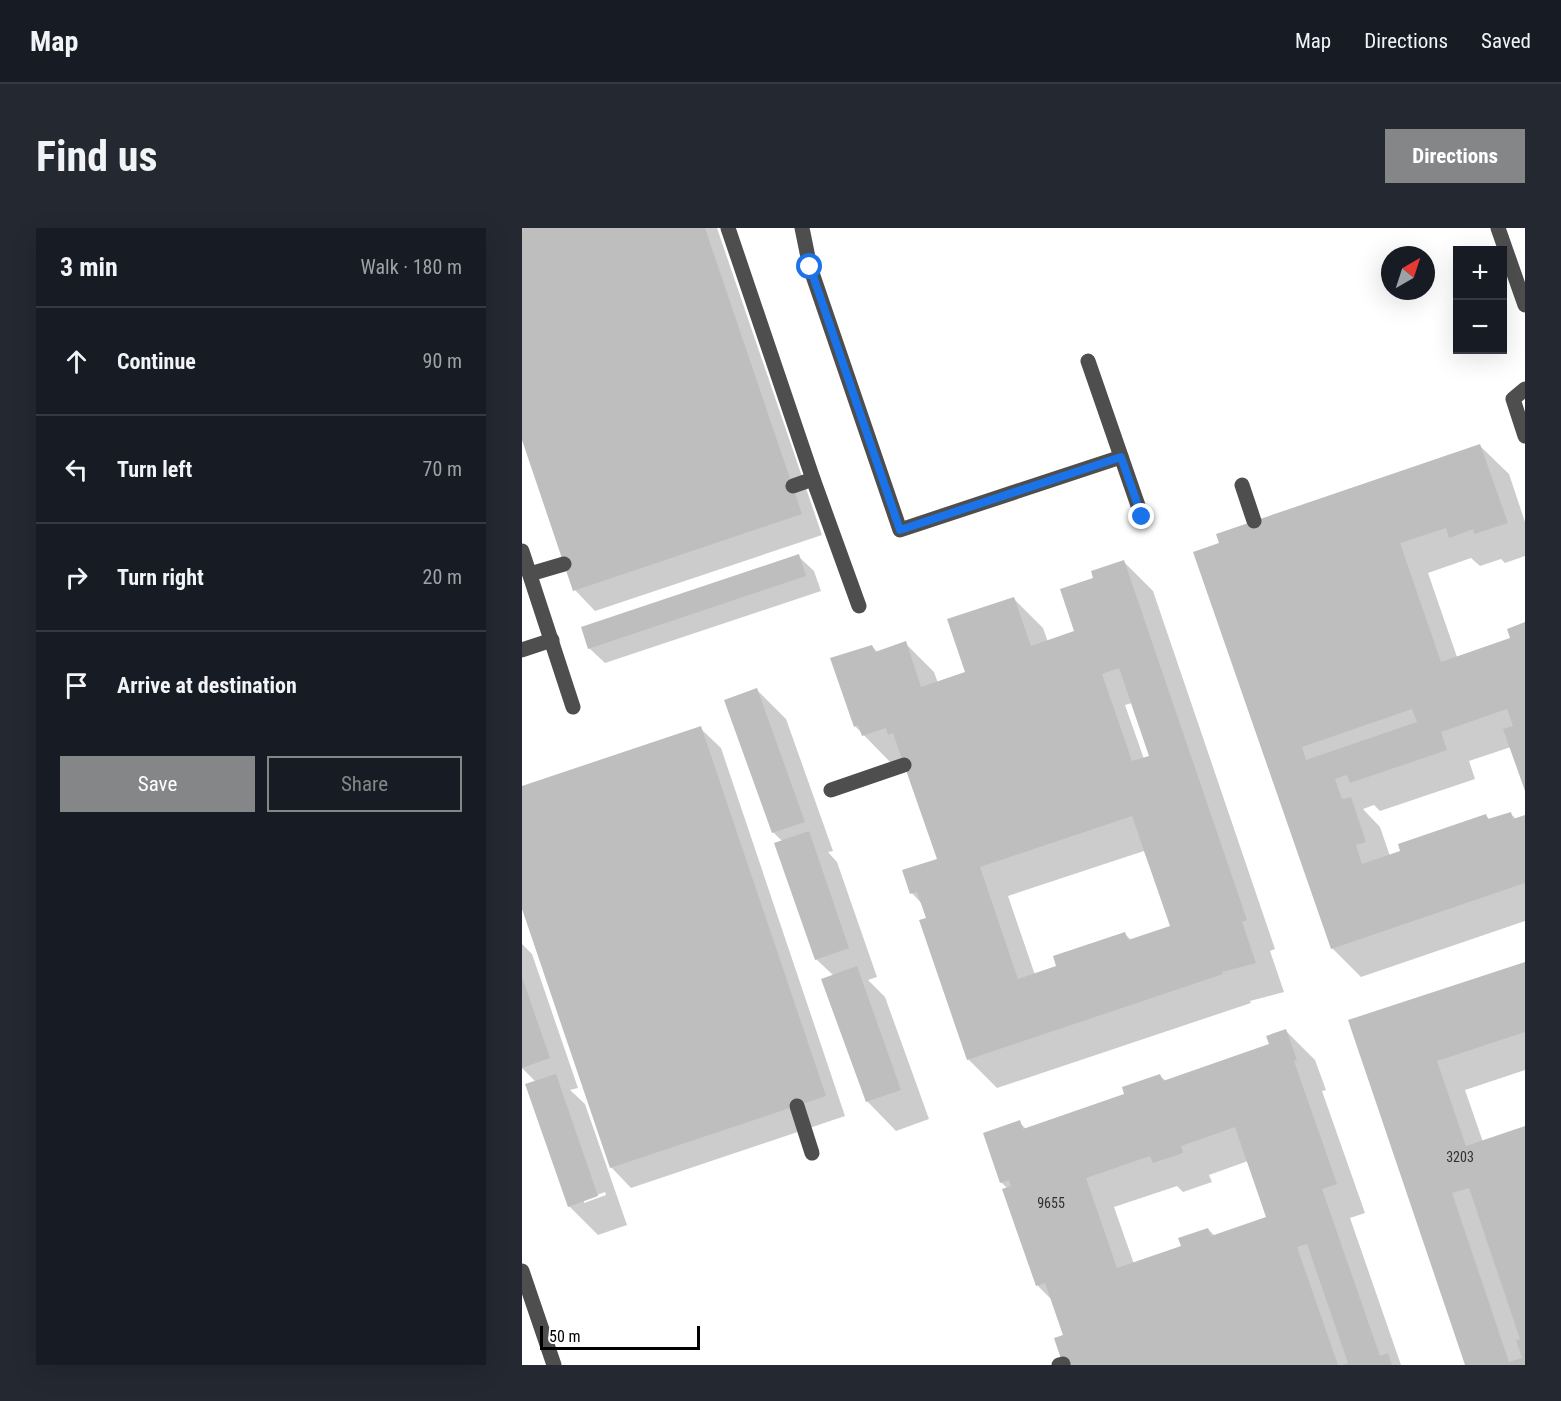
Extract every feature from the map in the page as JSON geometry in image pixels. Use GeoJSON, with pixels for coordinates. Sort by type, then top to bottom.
{"type":"FeatureCollection","features":[{"type":"Feature","properties":{"kind":"street"},"geometry":{"type":"LineString","coordinates":[[728,228],[813,479],[859,606]]}},
{"type":"Feature","properties":{"kind":"street"},"geometry":{"type":"LineString","coordinates":[[802,228],[810,267],[900,530],[1121,457]]}},
{"type":"Feature","properties":{"kind":"street"},"geometry":{"type":"LineString","coordinates":[[1498,228],[1525,304]]}},
{"type":"Feature","properties":{"kind":"street"},"geometry":{"type":"LineString","coordinates":[[1088,360],[1142,517]]}},
{"type":"Feature","properties":{"kind":"street"},"geometry":{"type":"LineString","coordinates":[[1525,388],[1513,399],[1525,436]]}},
{"type":"Feature","properties":{"kind":"street"},"geometry":{"type":"LineString","coordinates":[[793,486],[813,479]]}},
{"type":"Feature","properties":{"kind":"street"},"geometry":{"type":"LineString","coordinates":[[1242,485],[1254,521]]}},
{"type":"Feature","properties":{"kind":"street"},"geometry":{"type":"LineString","coordinates":[[522,551],[573,707]]}},
{"type":"Feature","properties":{"kind":"street"},"geometry":{"type":"LineString","coordinates":[[530,574],[564,564]]}},
{"type":"Feature","properties":{"kind":"street"},"geometry":{"type":"LineString","coordinates":[[522,650],[552,640]]}},
{"type":"Feature","properties":{"kind":"street"},"geometry":{"type":"LineString","coordinates":[[831,790],[904,765]]}},
{"type":"Feature","properties":{"kind":"street"},"geometry":{"type":"LineString","coordinates":[[797,1106],[812,1153]]}},
{"type":"Feature","properties":{"kind":"street"},"geometry":{"type":"LineString","coordinates":[[522,1271],[554,1365]]}},
{"type":"Feature","properties":{"kind":"building"},"geometry":{"type":"Polygon","coordinates":[[[522,228],[705,228],[802,514],[573,591],[522,440],[522,228]]]}},
{"type":"Feature","properties":{"kind":"building"},"geometry":{"type":"Polygon","coordinates":[[[1480,444],[1508,523],[1474,534],[1473,529],[1449,538],[1446,528],[1400,543],[1441,662],[1510,638],[1507,629],[1525,622],[1525,791],[1503,729],[1513,726],[1507,709],[1441,732],[1447,750],[1350,783],[1347,775],[1335,779],[1342,799],[1351,797],[1366,842],[1356,845],[1362,864],[1400,851],[1398,844],[1486,814],[1488,819],[1511,812],[1513,819],[1525,815],[1525,883],[1331,949],[1193,552],[1219,543],[1216,534],[1480,444]],[[1412,709],[1302,747],[1306,760],[1417,722],[1412,709]]]}},
{"type":"Feature","properties":{"kind":"building"},"geometry":{"type":"Polygon","coordinates":[[[799,554],[806,576],[588,649],[581,627],[799,554]]]}},
{"type":"Feature","properties":{"kind":"building"},"geometry":{"type":"Polygon","coordinates":[[[1124,560],[1247,920],[1242,922],[1256,963],[1222,972],[1223,974],[967,1060],[919,920],[926,918],[917,892],[910,894],[902,870],[937,859],[893,733],[888,735],[886,728],[862,736],[858,725],[854,727],[830,658],[872,645],[875,652],[906,641],[921,687],[965,672],[947,619],[1014,597],[1031,646],[1074,631],[1060,589],[1093,578],[1091,571],[1124,560]],[[1119,668],[1102,674],[1132,761],[1149,756],[1119,668]],[[1132,816],[980,867],[1018,979],[1056,966],[1053,956],[1125,932],[1128,940],[1170,926],[1132,816]]]}},
{"type":"Feature","properties":{"kind":"building"},"geometry":{"type":"Polygon","coordinates":[[[757,688],[805,822],[772,833],[724,700],[757,688]]]}},
{"type":"Feature","properties":{"kind":"building"},"geometry":{"type":"Polygon","coordinates":[[[701,726],[826,1096],[610,1168],[522,909],[522,786],[701,726]]]}},
{"type":"Feature","properties":{"kind":"building"},"geometry":{"type":"Polygon","coordinates":[[[809,831],[849,948],[815,960],[774,843],[809,831]]]}},
{"type":"Feature","properties":{"kind":"building"},"geometry":{"type":"Polygon","coordinates":[[[1525,962],[1525,1032],[1437,1061],[1466,1146],[1525,1126],[1525,1365],[1465,1365],[1348,1020],[1525,962]],[[1469,1188],[1452,1193],[1509,1362],[1522,1358],[1516,1340],[1520,1339],[1469,1188]]]}},
{"type":"Feature","properties":{"kind":"building"},"geometry":{"type":"Polygon","coordinates":[[[857,966],[901,1090],[866,1102],[821,979],[857,966]]]}},
{"type":"Feature","properties":{"kind":"building"},"geometry":{"type":"Polygon","coordinates":[[[522,977],[550,1058],[522,1068],[522,977]]]}},
{"type":"Feature","properties":{"kind":"building"},"geometry":{"type":"Polygon","coordinates":[[[1286,1029],[1297,1060],[1294,1061],[1337,1184],[1322,1189],[1380,1356],[1388,1353],[1392,1365],[1343,1365],[1348,1363],[1307,1244],[1297,1247],[1338,1365],[1063,1365],[1054,1338],[1063,1335],[1045,1283],[1036,1286],[1002,1189],[1011,1186],[1009,1180],[1000,1183],[983,1133],[1020,1120],[1023,1129],[1124,1094],[1122,1087],[1160,1074],[1163,1081],[1269,1044],[1266,1036],[1286,1029]],[[1235,1127],[1181,1146],[1183,1153],[1153,1163],[1150,1156],[1086,1178],[1117,1268],[1181,1246],[1178,1238],[1208,1228],[1211,1236],[1266,1217],[1235,1127]]]}},
{"type":"Feature","properties":{"kind":"building"},"geometry":{"type":"Polygon","coordinates":[[[556,1074],[598,1196],[568,1207],[525,1084],[556,1074]]]}},
{"type":"Feature","properties":{"kind":"route"},"geometry":{"type":"LineString","coordinates":[[810,267],[900,530],[1121,457],[1142,517]]}}]}
